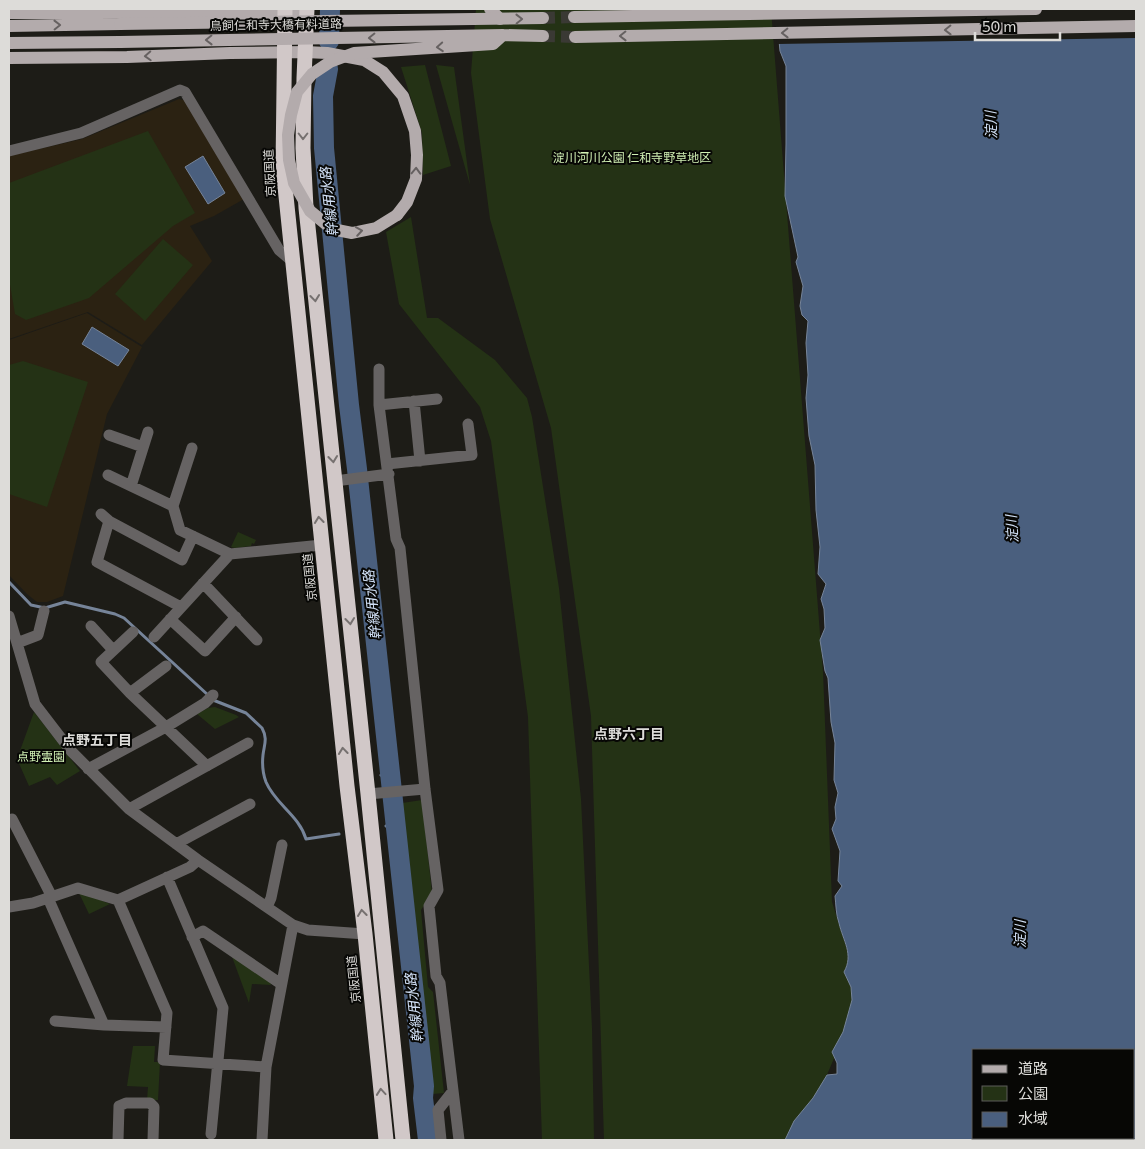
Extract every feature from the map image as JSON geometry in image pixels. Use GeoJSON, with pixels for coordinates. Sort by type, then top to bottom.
{"type":"FeatureCollection","features":[{"type":"Feature","properties":{"kind":"highway"},"geometry":{"type":"LineString","coordinates":[[306,10],[303,148],[306,208],[342,480],[368,794],[403,1140]]}},
{"type":"Feature","properties":{"kind":"highway","name":"京阪国道"},"geometry":{"type":"LineString","coordinates":[[284,11],[283,167],[347,786],[365,934],[386,1140]]}},
{"type":"Feature","properties":{"kind":"main road"},"geometry":{"type":"LineString","coordinates":[[490,9],[500,19]]}},
{"type":"Feature","properties":{"kind":"main road"},"geometry":{"type":"LineString","coordinates":[[574,18],[1036,9]]}},
{"type":"Feature","properties":{"kind":"main road"},"geometry":{"type":"LineString","coordinates":[[9,13],[306,10]]}},
{"type":"Feature","properties":{"kind":"main road","name":"鳥飼仁和寺大橋有料道路"},"geometry":{"type":"LineString","coordinates":[[9,26],[543,18]]}},
{"type":"Feature","properties":{"kind":"main road"},"geometry":{"type":"LineString","coordinates":[[575,37],[1136,26]]}},
{"type":"Feature","properties":{"kind":"main road"},"geometry":{"type":"LineString","coordinates":[[9,58],[127,58],[238,52],[304,52],[327,53],[364,60],[383,72],[403,96],[415,131],[416,179],[407,202],[397,215],[376,228],[352,233],[332,229],[310,211],[294,183],[289,160],[288,134],[297,92],[312,74],[330,62],[354,53],[493,44],[503,36]]}},
{"type":"Feature","properties":{"kind":"main road","name":"鳥飼仁和寺大橋有料道路"},"geometry":{"type":"LineString","coordinates":[[9,43],[543,36]]}},
{"type":"Feature","properties":{"kind":"street"},"geometry":{"type":"LineString","coordinates":[[9,151],[81,133],[180,90],[185,92],[279,250],[292,261]]}},
{"type":"Feature","properties":{"kind":"street"},"geometry":{"type":"LineString","coordinates":[[379,370],[379,405],[396,538],[400,548],[425,789],[438,890],[428,906],[436,976],[440,983],[459,1140]]}},
{"type":"Feature","properties":{"kind":"street"},"geometry":{"type":"LineString","coordinates":[[379,405],[437,399]]}},
{"type":"Feature","properties":{"kind":"street"},"geometry":{"type":"LineString","coordinates":[[414,401],[420,460]]}},
{"type":"Feature","properties":{"kind":"street"},"geometry":{"type":"LineString","coordinates":[[342,480],[367,477],[420,460],[472,455],[468,424]]}},
{"type":"Feature","properties":{"kind":"street"},"geometry":{"type":"LineString","coordinates":[[130,486],[148,432]]}},
{"type":"Feature","properties":{"kind":"street"},"geometry":{"type":"LineString","coordinates":[[109,435],[144,447]]}},
{"type":"Feature","properties":{"kind":"street"},"geometry":{"type":"LineString","coordinates":[[192,448],[173,506],[180,530],[230,554],[322,545]]}},
{"type":"Feature","properties":{"kind":"street"},"geometry":{"type":"LineString","coordinates":[[108,475],[173,506]]}},
{"type":"Feature","properties":{"kind":"street"},"geometry":{"type":"LineString","coordinates":[[182,607],[97,562],[105,518],[182,560],[193,536]]}},
{"type":"Feature","properties":{"kind":"street"},"geometry":{"type":"LineString","coordinates":[[154,637],[230,554]]}},
{"type":"Feature","properties":{"kind":"street"},"geometry":{"type":"LineString","coordinates":[[203,583],[257,640]]}},
{"type":"Feature","properties":{"kind":"street"},"geometry":{"type":"LineString","coordinates":[[17,643],[38,635],[44,611]]}},
{"type":"Feature","properties":{"kind":"street"},"geometry":{"type":"LineString","coordinates":[[170,619],[205,651],[236,617]]}},
{"type":"Feature","properties":{"kind":"street"},"geometry":{"type":"LineString","coordinates":[[10,621],[35,704],[71,751],[130,809],[198,860],[293,925],[308,930],[365,934]]}},
{"type":"Feature","properties":{"kind":"street"},"geometry":{"type":"LineString","coordinates":[[91,626],[113,650]]}},
{"type":"Feature","properties":{"kind":"street"},"geometry":{"type":"LineString","coordinates":[[133,632],[101,662],[130,693],[207,766]]}},
{"type":"Feature","properties":{"kind":"street"},"geometry":{"type":"LineString","coordinates":[[130,693],[166,666]]}},
{"type":"Feature","properties":{"kind":"street"},"geometry":{"type":"LineString","coordinates":[[88,768],[166,727],[205,703],[213,695]]}},
{"type":"Feature","properties":{"kind":"street"},"geometry":{"type":"LineString","coordinates":[[130,809],[248,743]]}},
{"type":"Feature","properties":{"kind":"street"},"geometry":{"type":"LineString","coordinates":[[368,794],[425,789]]}},
{"type":"Feature","properties":{"kind":"street"},"geometry":{"type":"LineString","coordinates":[[176,844],[250,804]]}},
{"type":"Feature","properties":{"kind":"street"},"geometry":{"type":"LineString","coordinates":[[12,819],[50,898],[104,1025]]}},
{"type":"Feature","properties":{"kind":"street"},"geometry":{"type":"LineString","coordinates":[[266,907],[272,898],[282,845]]}},
{"type":"Feature","properties":{"kind":"street"},"geometry":{"type":"LineString","coordinates":[[9,907],[33,903],[78,888],[118,900],[190,867],[198,860]]}},
{"type":"Feature","properties":{"kind":"street"},"geometry":{"type":"LineString","coordinates":[[166,877],[223,1008],[210,1134]]}},
{"type":"Feature","properties":{"kind":"street"},"geometry":{"type":"LineString","coordinates":[[118,900],[167,1014],[163,1060],[266,1067]]}},
{"type":"Feature","properties":{"kind":"street"},"geometry":{"type":"LineString","coordinates":[[262,1140],[266,1067],[293,925]]}},
{"type":"Feature","properties":{"kind":"street"},"geometry":{"type":"LineString","coordinates":[[192,937],[203,931],[281,984]]}},
{"type":"Feature","properties":{"kind":"street"},"geometry":{"type":"LineString","coordinates":[[55,1021],[166,1027]]}},
{"type":"Feature","properties":{"kind":"street"},"geometry":{"type":"LineString","coordinates":[[441,1140],[438,1110],[453,1091]]}},
{"type":"Feature","properties":{"kind":"street"},"geometry":{"type":"LineString","coordinates":[[118,1140],[119,1106],[126,1103],[150,1103],[154,1107],[153,1140]]}},
{"type":"Feature","properties":{"kind":"shaded area"},"geometry":{"type":"Polygon","coordinates":[[[179,99],[187,101],[244,199],[214,216],[190,226],[212,261],[142,345],[88,312],[9,339],[9,156],[82,139],[179,99]]]}},
{"type":"Feature","properties":{"kind":"shaded area"},"geometry":{"type":"Polygon","coordinates":[[[87,313],[142,347],[107,414],[63,596],[47,602],[37,602],[9,575],[9,340],[87,313]]]}},
{"type":"Feature","properties":{"kind":"green space","name":"淀川河川公園 仁和寺野草地区"},"geometry":{"type":"Polygon","coordinates":[[[476,9],[771,9],[823,672],[832,902],[848,952],[853,1014],[823,1084],[785,1140],[604,1140],[591,716],[551,428],[490,219],[471,73],[476,9]]]}},
{"type":"Feature","properties":{"kind":"green space"},"geometry":{"type":"Polygon","coordinates":[[[425,65],[451,166],[423,175],[422,133],[401,67],[425,65]]]}},
{"type":"Feature","properties":{"kind":"green space"},"geometry":{"type":"Polygon","coordinates":[[[436,65],[454,67],[470,185],[436,65]]]}},
{"type":"Feature","properties":{"kind":"green space"},"geometry":{"type":"Polygon","coordinates":[[[148,131],[195,213],[173,226],[89,298],[26,320],[15,314],[9,279],[9,183],[148,131]]]}},
{"type":"Feature","properties":{"kind":"green space"},"geometry":{"type":"Polygon","coordinates":[[[411,217],[427,318],[438,318],[495,360],[527,398],[532,417],[559,588],[581,799],[592,1028],[594,1140],[542,1140],[528,717],[491,441],[480,407],[399,304],[386,232],[411,217]]]}},
{"type":"Feature","properties":{"kind":"green space"},"geometry":{"type":"Polygon","coordinates":[[[163,239],[193,265],[145,321],[115,294],[163,239]]]}},
{"type":"Feature","properties":{"kind":"green space"},"geometry":{"type":"Polygon","coordinates":[[[23,361],[88,382],[47,507],[9,494],[9,365],[23,361]]]}},
{"type":"Feature","properties":{"kind":"green space"},"geometry":{"type":"Polygon","coordinates":[[[238,532],[256,540],[254,544],[252,543],[251,546],[231,547],[238,532]]]}},
{"type":"Feature","properties":{"kind":"green space"},"geometry":{"type":"Polygon","coordinates":[[[215,707],[239,717],[215,729],[197,714],[208,708],[215,707]]]}},
{"type":"Feature","properties":{"kind":"green space","name":"点野霊園"},"geometry":{"type":"Polygon","coordinates":[[[34,712],[80,771],[57,785],[50,777],[29,786],[17,759],[34,712]]]}},
{"type":"Feature","properties":{"kind":"green space"},"geometry":{"type":"Polygon","coordinates":[[[422,800],[432,893],[421,910],[428,987],[433,992],[444,1093],[433,1094],[402,803],[422,800]]]}},
{"type":"Feature","properties":{"kind":"green space"},"geometry":{"type":"Polygon","coordinates":[[[78,891],[110,904],[89,914],[78,891]]]}},
{"type":"Feature","properties":{"kind":"green space"},"geometry":{"type":"Polygon","coordinates":[[[231,954],[270,982],[271,985],[252,984],[249,1003],[231,954]]]}},
{"type":"Feature","properties":{"kind":"green space"},"geometry":{"type":"Polygon","coordinates":[[[133,1046],[155,1046],[154,1062],[160,1062],[158,1100],[147,1100],[148,1087],[127,1086],[133,1046]]]}},
{"type":"Feature","properties":{"kind":"water","name":"淀川"},"geometry":{"type":"Polygon","coordinates":[[[776,9],[1136,9],[1136,1140],[785,1140],[794,1121],[813,1098],[827,1075],[837,1074],[837,1063],[832,1052],[843,1032],[852,1000],[851,987],[844,972],[848,953],[837,917],[835,896],[842,886],[838,881],[840,851],[832,829],[836,819],[835,807],[838,793],[834,780],[835,743],[831,722],[828,678],[820,640],[825,628],[824,609],[821,599],[826,584],[818,574],[820,547],[816,510],[815,465],[809,436],[806,398],[808,321],[802,315],[800,306],[803,286],[796,262],[798,257],[785,196],[786,66],[780,51],[776,9]]]}},
{"type":"Feature","properties":{"kind":"water"},"geometry":{"type":"Polygon","coordinates":[[[203,156],[225,193],[208,204],[185,167],[203,156]]]}},
{"type":"Feature","properties":{"kind":"water"},"geometry":{"type":"Polygon","coordinates":[[[92,327],[129,350],[118,366],[82,344],[92,327]]]}},
{"type":"Feature","properties":{"kind":"pier"},"geometry":{"type":"Polygon","coordinates":[[[773,9],[1136,9],[1136,38],[777,44],[773,9]]]}},
{"type":"Feature","properties":{"kind":"waterway","name":"幹線用水路"},"geometry":{"type":"LineString","coordinates":[[329,41],[330,9]]}},
{"type":"Feature","properties":{"kind":"waterway","name":"幹線用水路"},"geometry":{"type":"LineString","coordinates":[[328,69],[323,96],[324,148],[349,405],[424,1086],[423,1098],[428,1140]]}},
{"type":"Feature","properties":{"kind":"waterway"},"geometry":{"type":"LineString","coordinates":[[9,582],[31,605],[45,608],[65,602],[115,614],[124,618],[208,695]]}},
{"type":"Feature","properties":{"kind":"waterway"},"geometry":{"type":"LineString","coordinates":[[213,700],[246,713],[262,728],[265,739],[263,772],[266,782],[275,797],[298,823],[306,839],[339,834]]}},
{"type":"Feature","properties":{"kind":"waterway"},"geometry":{"type":"LineString","coordinates":[[381,775],[391,779]]}},
{"type":"Feature","properties":{"kind":"waterway"},"geometry":{"type":"LineString","coordinates":[[386,826],[396,824]]}},
{"type":"Feature","properties":{"kind":"tunnel"},"geometry":{"type":"LineString","coordinates":[[543,18],[574,17]]}},
{"type":"Feature","properties":{"kind":"tunnel"},"geometry":{"type":"LineString","coordinates":[[543,36],[575,37]]}},
{"type":"Feature","properties":{"kind":"district","name":"点野六丁目"},"geometry":{"type":"Point","coordinates":[629,734]}},
{"type":"Feature","properties":{"kind":"district","name":"点野五丁目"},"geometry":{"type":"Point","coordinates":[97,740]}}]}
